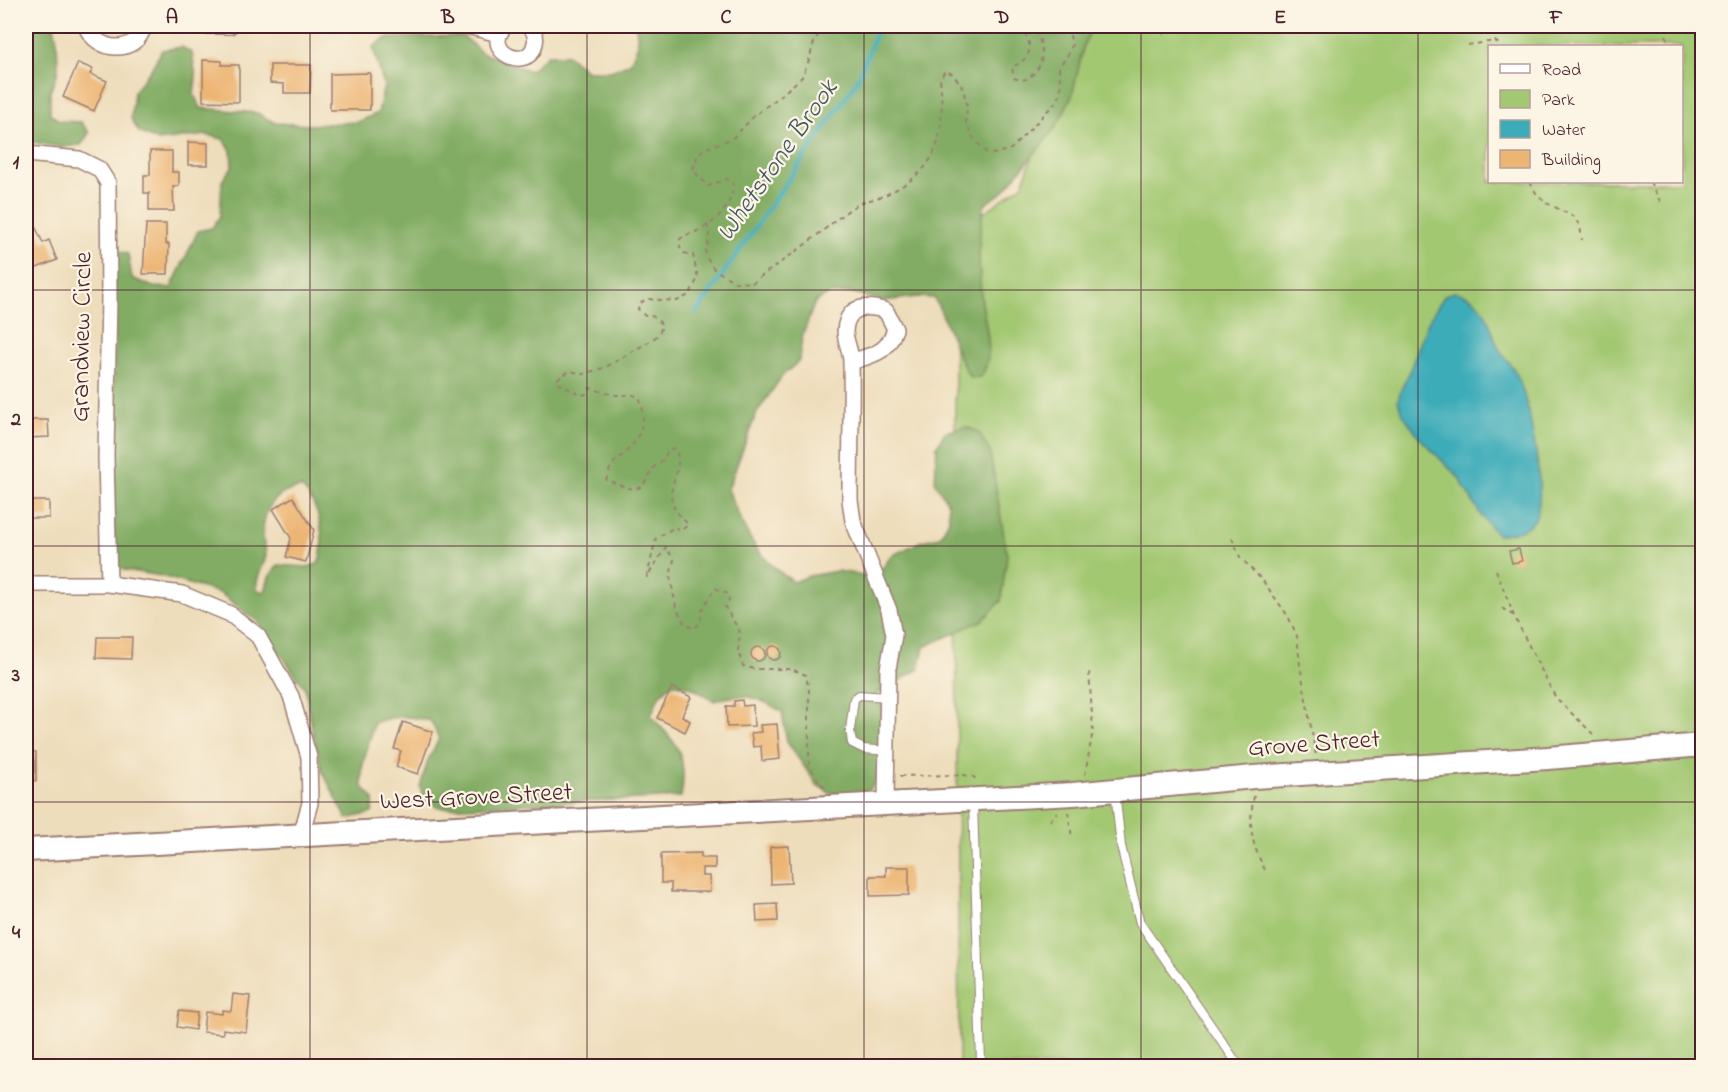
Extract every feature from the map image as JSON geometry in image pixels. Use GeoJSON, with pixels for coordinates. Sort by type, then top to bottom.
{"type":"FeatureCollection","features":[{"type":"Feature","properties":{"kind":"main road","name":"Grove Street"},"geometry":{"type":"LineString","coordinates":[[929,801],[1073,794],[1257,777],[1702,745]]}},
{"type":"Feature","properties":{"kind":"main road","name":"West Grove Street"},"geometry":{"type":"LineString","coordinates":[[26,850],[929,801]]}},
{"type":"Feature","properties":{"kind":"street"},"geometry":{"type":"LineString","coordinates":[[86,26],[98,43],[118,48],[137,39],[144,26]]}},
{"type":"Feature","properties":{"kind":"street"},"geometry":{"type":"LineString","coordinates":[[177,26],[230,26]]}},
{"type":"Feature","properties":{"kind":"street"},"geometry":{"type":"LineString","coordinates":[[467,26],[502,30],[499,46],[503,52],[514,58],[526,56],[535,46],[535,34],[530,26]]}},
{"type":"Feature","properties":{"kind":"street","name":"Grandview Circle"},"geometry":{"type":"LineString","coordinates":[[26,154],[79,159],[99,169],[108,183],[109,296],[106,456],[110,584]]}},
{"type":"Feature","properties":{"kind":"street"},"geometry":{"type":"LineString","coordinates":[[851,362],[850,500],[853,521],[889,610],[894,635],[888,669],[886,803]]}},
{"type":"Feature","properties":{"kind":"street"},"geometry":{"type":"LineString","coordinates":[[26,584],[110,584],[182,594],[230,614],[258,636],[291,696],[309,757],[309,803],[301,835]]}},
{"type":"Feature","properties":{"kind":"lane"},"geometry":{"type":"LineString","coordinates":[[888,697],[860,695],[854,699],[850,730],[852,743],[864,748],[888,751]]}},
{"type":"Feature","properties":{"kind":"lane"},"geometry":{"type":"LineString","coordinates":[[1114,790],[1121,846],[1140,923],[1239,1066]]}},
{"type":"Feature","properties":{"kind":"lane"},"geometry":{"type":"LineString","coordinates":[[973,800],[981,1063],[983,1066]]}},
{"type":"Feature","properties":{"kind":"path"},"geometry":{"type":"LineString","coordinates":[[823,26],[814,42],[802,76],[755,115],[733,138],[704,149],[698,154],[693,170],[697,177],[708,186],[727,179],[733,181],[733,194],[725,211],[696,232],[680,239],[680,247],[684,253],[693,255],[698,278],[689,296],[677,301],[647,299],[639,304],[638,309],[645,316],[651,315],[662,326],[659,334],[633,353],[606,367],[584,374],[570,371],[557,379],[558,383],[581,395],[586,394],[590,388],[616,395],[630,394],[639,397],[642,404],[640,434],[629,450],[611,466],[606,480],[636,489],[643,486],[653,468],[664,459],[668,450],[674,448],[680,464],[673,481],[672,505],[688,525],[680,531],[675,527],[656,537],[647,577],[666,547],[674,560],[671,582],[676,607],[684,623],[694,629],[700,623],[702,610],[715,588],[728,594],[729,600],[724,607],[740,632],[738,651],[743,666],[754,669],[791,669],[806,675],[809,691],[809,765],[821,784],[829,790]]}},
{"type":"Feature","properties":{"kind":"path"},"geometry":{"type":"LineString","coordinates":[[1019,26],[1030,40],[1031,48],[1023,63],[1012,67],[1014,78],[1020,81],[1030,78],[1042,62],[1035,26]]}},
{"type":"Feature","properties":{"kind":"path"},"geometry":{"type":"LineString","coordinates":[[707,224],[709,234],[705,249],[706,257],[714,269],[735,282],[752,283],[858,203],[884,196],[920,172],[936,151],[939,141],[942,106],[940,78],[945,71],[953,74],[963,88],[967,105],[966,123],[974,139],[986,152],[994,154],[1011,149],[1057,101],[1061,93],[1059,67],[1072,45],[1068,26]]}},
{"type":"Feature","properties":{"kind":"path"},"geometry":{"type":"LineString","coordinates":[[1163,35],[1168,26]]}},
{"type":"Feature","properties":{"kind":"path"},"geometry":{"type":"LineString","coordinates":[[1666,26],[1667,45]]}},
{"type":"Feature","properties":{"kind":"path"},"geometry":{"type":"LineString","coordinates":[[1468,45],[1495,41],[1501,45]]}},
{"type":"Feature","properties":{"kind":"path"},"geometry":{"type":"LineString","coordinates":[[1531,183],[1545,202],[1574,217],[1580,226],[1582,240]]}},
{"type":"Feature","properties":{"kind":"path"},"geometry":{"type":"LineString","coordinates":[[1651,183],[1662,205]]}},
{"type":"Feature","properties":{"kind":"path"},"geometry":{"type":"LineString","coordinates":[[1232,538],[1240,557],[1263,581],[1288,616],[1297,636],[1317,774]]}},
{"type":"Feature","properties":{"kind":"path"},"geometry":{"type":"LineString","coordinates":[[1496,570],[1514,616],[1556,698],[1583,724]]}},
{"type":"Feature","properties":{"kind":"path"},"geometry":{"type":"LineString","coordinates":[[1502,608],[1514,616]]}},
{"type":"Feature","properties":{"kind":"path"},"geometry":{"type":"LineString","coordinates":[[1072,838],[1068,808],[1073,794],[1084,778],[1093,730],[1089,671]]}},
{"type":"Feature","properties":{"kind":"path"},"geometry":{"type":"LineString","coordinates":[[887,778],[911,774],[974,777],[981,785],[973,800]]}},
{"type":"Feature","properties":{"kind":"path"},"geometry":{"type":"LineString","coordinates":[[1257,777],[1250,816],[1251,831],[1254,847],[1265,870]]}},
{"type":"Feature","properties":{"kind":"green space"},"geometry":{"type":"Polygon","coordinates":[[[26,26],[54,26],[58,71],[50,92],[50,114],[60,121],[81,122],[89,133],[81,145],[62,147],[26,141],[26,26]]]}},
{"type":"Feature","properties":{"kind":"green space"},"geometry":{"type":"Polygon","coordinates":[[[636,26],[1093,26],[1084,44],[1072,96],[1056,127],[1003,192],[985,204],[979,260],[981,294],[989,347],[986,367],[981,377],[970,377],[964,368],[934,298],[917,297],[882,301],[854,293],[829,294],[815,302],[802,337],[799,361],[782,376],[756,414],[728,489],[752,542],[770,563],[794,582],[809,576],[837,571],[863,575],[879,573],[891,556],[922,541],[940,537],[949,520],[948,503],[935,483],[937,446],[945,432],[966,427],[979,432],[990,452],[1007,555],[1001,601],[983,620],[924,647],[919,669],[875,695],[882,706],[889,759],[874,784],[862,797],[830,793],[817,785],[787,742],[782,712],[750,697],[742,696],[714,701],[693,688],[673,683],[659,696],[651,716],[679,752],[683,771],[681,797],[443,808],[425,802],[420,787],[428,760],[439,739],[431,721],[409,717],[374,723],[362,768],[362,786],[374,800],[372,813],[347,819],[322,771],[305,688],[258,622],[220,593],[162,576],[124,570],[114,563],[114,275],[118,251],[128,254],[132,278],[153,287],[171,288],[198,231],[212,228],[220,216],[222,181],[232,167],[231,150],[223,139],[207,135],[158,141],[139,132],[131,119],[134,91],[150,71],[162,50],[182,47],[192,53],[196,77],[194,95],[201,108],[257,113],[275,123],[309,125],[358,122],[378,113],[384,86],[373,47],[386,38],[463,36],[482,53],[530,71],[547,55],[567,55],[587,71],[611,71],[630,63],[638,44],[636,26]],[[302,488],[284,493],[272,503],[268,510],[263,527],[266,555],[257,580],[257,590],[265,592],[269,577],[278,565],[307,567],[318,564],[322,534],[317,514],[302,488]]]}},
{"type":"Feature","properties":{"kind":"green space"},"geometry":{"type":"Polygon","coordinates":[[[1075,26],[1702,26],[1702,1066],[959,1066],[954,235],[1023,184],[1075,26]]]}},
{"type":"Feature","properties":{"kind":"water"},"geometry":{"type":"Polygon","coordinates":[[[1454,292],[1472,299],[1484,312],[1499,349],[1517,375],[1527,405],[1539,474],[1537,512],[1532,523],[1511,533],[1498,535],[1482,517],[1459,478],[1419,437],[1403,414],[1398,401],[1429,320],[1445,295],[1454,292]]]}},
{"type":"Feature","properties":{"kind":"building"},"geometry":{"type":"Polygon","coordinates":[[[203,60],[222,61],[222,65],[239,65],[239,102],[203,101],[203,60]]]}},
{"type":"Feature","properties":{"kind":"building"},"geometry":{"type":"Polygon","coordinates":[[[78,63],[93,69],[90,74],[107,81],[94,111],[63,97],[78,63]]]}},
{"type":"Feature","properties":{"kind":"building"},"geometry":{"type":"Polygon","coordinates":[[[270,65],[311,65],[310,93],[284,93],[284,84],[270,83],[270,65]]]}},
{"type":"Feature","properties":{"kind":"building"},"geometry":{"type":"Polygon","coordinates":[[[370,73],[370,110],[330,110],[330,74],[370,73]]]}},
{"type":"Feature","properties":{"kind":"building"},"geometry":{"type":"Polygon","coordinates":[[[188,142],[208,143],[208,165],[188,165],[188,142]]]}},
{"type":"Feature","properties":{"kind":"building"},"geometry":{"type":"Polygon","coordinates":[[[150,151],[172,151],[172,172],[179,172],[179,186],[173,187],[174,211],[149,211],[149,193],[144,193],[144,175],[150,175],[150,151]]]}},
{"type":"Feature","properties":{"kind":"building"},"geometry":{"type":"Polygon","coordinates":[[[34,224],[43,243],[49,240],[57,260],[29,271],[26,262],[26,251],[28,250],[26,228],[34,224]]]}},
{"type":"Feature","properties":{"kind":"building"},"geometry":{"type":"Polygon","coordinates":[[[146,224],[166,224],[166,244],[169,244],[168,274],[143,274],[146,224]]]}},
{"type":"Feature","properties":{"kind":"building"},"geometry":{"type":"Polygon","coordinates":[[[26,348],[30,348],[27,395],[26,395],[26,348]]]}},
{"type":"Feature","properties":{"kind":"building"},"geometry":{"type":"Polygon","coordinates":[[[26,420],[48,420],[49,437],[26,438],[26,420]]]}},
{"type":"Feature","properties":{"kind":"building"},"geometry":{"type":"Polygon","coordinates":[[[293,497],[314,530],[306,562],[286,557],[291,538],[273,509],[293,497]]]}},
{"type":"Feature","properties":{"kind":"building"},"geometry":{"type":"Polygon","coordinates":[[[26,501],[49,501],[49,518],[26,518],[26,501]]]}},
{"type":"Feature","properties":{"kind":"building"},"geometry":{"type":"Polygon","coordinates":[[[1519,549],[1522,561],[1512,563],[1509,551],[1519,549]]]}},
{"type":"Feature","properties":{"kind":"building"},"geometry":{"type":"Polygon","coordinates":[[[97,637],[132,637],[131,659],[96,658],[97,637]]]}},
{"type":"Feature","properties":{"kind":"building"},"geometry":{"type":"Polygon","coordinates":[[[774,646],[779,648],[781,653],[779,658],[774,660],[769,658],[767,653],[769,648],[774,646]]]}},
{"type":"Feature","properties":{"kind":"building"},"geometry":{"type":"Polygon","coordinates":[[[758,647],[763,649],[765,654],[763,659],[758,661],[753,659],[751,654],[753,649],[758,647]]]}},
{"type":"Feature","properties":{"kind":"building"},"geometry":{"type":"Polygon","coordinates":[[[672,687],[691,697],[682,716],[690,721],[685,732],[657,718],[672,687]]]}},
{"type":"Feature","properties":{"kind":"building"},"geometry":{"type":"Polygon","coordinates":[[[742,700],[743,706],[753,705],[754,726],[727,727],[726,706],[734,706],[734,701],[742,700]]]}},
{"type":"Feature","properties":{"kind":"building"},"geometry":{"type":"Polygon","coordinates":[[[403,722],[433,732],[418,774],[396,767],[401,751],[394,749],[403,722]]]}},
{"type":"Feature","properties":{"kind":"building"},"geometry":{"type":"Polygon","coordinates":[[[777,724],[780,759],[762,761],[761,746],[753,747],[751,733],[761,732],[760,725],[777,724]]]}},
{"type":"Feature","properties":{"kind":"building"},"geometry":{"type":"Polygon","coordinates":[[[26,752],[36,752],[36,781],[26,780],[26,752]]]}},
{"type":"Feature","properties":{"kind":"building"},"geometry":{"type":"Polygon","coordinates":[[[789,846],[791,883],[771,884],[770,847],[789,846]]]}},
{"type":"Feature","properties":{"kind":"building"},"geometry":{"type":"Polygon","coordinates":[[[701,853],[701,858],[715,858],[715,868],[702,868],[702,876],[709,876],[710,892],[671,892],[671,883],[661,883],[661,854],[701,853]]]}},
{"type":"Feature","properties":{"kind":"building"},"geometry":{"type":"Polygon","coordinates":[[[886,867],[909,867],[909,895],[870,896],[870,876],[886,876],[886,867]]]}},
{"type":"Feature","properties":{"kind":"building"},"geometry":{"type":"Polygon","coordinates":[[[777,904],[778,921],[757,922],[756,905],[777,904]]]}},
{"type":"Feature","properties":{"kind":"building"},"geometry":{"type":"Polygon","coordinates":[[[233,994],[250,996],[246,1032],[223,1029],[223,1034],[203,1032],[205,1012],[222,1014],[222,1010],[231,1011],[233,994]]]}},
{"type":"Feature","properties":{"kind":"building"},"geometry":{"type":"Polygon","coordinates":[[[179,1011],[197,1013],[195,1030],[177,1027],[179,1011]]]}},
{"type":"Feature","properties":{"kind":"waterway","name":"Whetstone Brook"},"geometry":{"type":"LineString","coordinates":[[696,313],[857,81],[879,26]]}}]}
